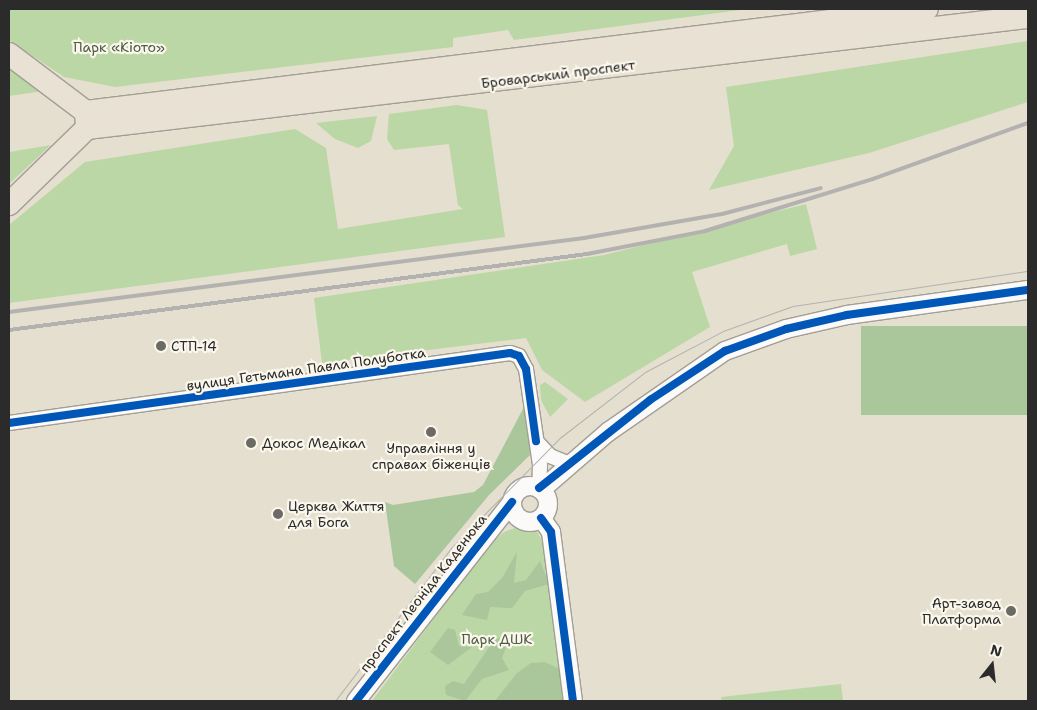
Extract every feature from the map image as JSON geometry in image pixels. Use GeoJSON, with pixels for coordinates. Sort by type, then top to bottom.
{"type":"FeatureCollection","features":[{"type":"Feature","properties":{"kind":"highway","name":"Броварський проспект"},"geometry":{"type":"LineString","coordinates":[[87,120],[927,9]]}},
{"type":"Feature","properties":{"kind":"highway","name":"Броварський проспект"},"geometry":{"type":"LineString","coordinates":[[87,120],[1028,17]]}},
{"type":"Feature","properties":{"kind":"highway"},"geometry":{"type":"LineString","coordinates":[[9,54],[87,120],[9,204]]}},
{"type":"Feature","properties":{"kind":"street"},"geometry":{"type":"LineString","coordinates":[[541,518],[530,521],[519,517],[512,502],[522,488],[540,489],[617,426],[708,360],[766,336],[847,315],[1028,290]]}},
{"type":"Feature","properties":{"kind":"street","name":"вулиця Гетьмана Павла Полуботка"},"geometry":{"type":"LineString","coordinates":[[9,423],[510,353],[518,356],[526,369],[536,441],[540,489]]}},
{"type":"Feature","properties":{"kind":"street"},"geometry":{"type":"LineString","coordinates":[[536,441],[550,456],[570,464]]}},
{"type":"Feature","properties":{"kind":"street"},"geometry":{"type":"LineString","coordinates":[[540,489],[548,502],[541,518]]}},
{"type":"Feature","properties":{"kind":"street","name":"проспект Леоніда Каденюка"},"geometry":{"type":"LineString","coordinates":[[356,701],[512,502]]}},
{"type":"Feature","properties":{"kind":"street"},"geometry":{"type":"LineString","coordinates":[[541,518],[551,532],[573,701]]}},
{"type":"Feature","properties":{"kind":"green space","name":"Парк «Кіото»"},"geometry":{"type":"Polygon","coordinates":[[[9,9],[748,9],[514,40],[508,30],[453,38],[453,47],[115,87],[64,77],[9,40],[9,9]]]}},
{"type":"Feature","properties":{"kind":"green space"},"geometry":{"type":"Polygon","coordinates":[[[1028,41],[1028,102],[869,153],[709,190],[734,146],[726,87],[1028,41]]]}},
{"type":"Feature","properties":{"kind":"green space"},"geometry":{"type":"Polygon","coordinates":[[[9,62],[50,90],[9,96],[9,62]]]}},
{"type":"Feature","properties":{"kind":"green space"},"geometry":{"type":"Polygon","coordinates":[[[457,105],[487,110],[505,237],[9,303],[9,225],[85,162],[295,129],[326,148],[338,229],[463,209],[458,205],[449,144],[394,150],[387,139],[389,114],[457,105]]]}},
{"type":"Feature","properties":{"kind":"green space"},"geometry":{"type":"Polygon","coordinates":[[[377,116],[371,141],[358,148],[335,139],[316,123],[377,116]]]}},
{"type":"Feature","properties":{"kind":"green space"},"geometry":{"type":"Polygon","coordinates":[[[51,145],[9,184],[9,152],[51,145]]]}},
{"type":"Feature","properties":{"kind":"green space"},"geometry":{"type":"Polygon","coordinates":[[[806,204],[817,249],[790,256],[787,244],[692,272],[710,327],[585,402],[542,370],[526,338],[322,363],[314,298],[604,255],[806,204]]]}},
{"type":"Feature","properties":{"kind":"green space"},"geometry":{"type":"Polygon","coordinates":[[[861,326],[1028,326],[1028,415],[861,415],[861,326]]]}},
{"type":"Feature","properties":{"kind":"green space"},"geometry":{"type":"Polygon","coordinates":[[[545,382],[568,399],[550,417],[541,400],[540,385],[545,382]]]}},
{"type":"Feature","properties":{"kind":"green space"},"geometry":{"type":"Polygon","coordinates":[[[524,407],[531,454],[489,495],[415,584],[394,566],[385,502],[393,505],[474,492],[483,485],[524,407]]]}},
{"type":"Feature","properties":{"kind":"green space","name":"Парк ДШК"},"geometry":{"type":"Polygon","coordinates":[[[520,526],[537,532],[546,547],[568,701],[372,701],[489,545],[504,532],[520,526]]]}},
{"type":"Feature","properties":{"kind":"green space"},"geometry":{"type":"Polygon","coordinates":[[[517,552],[514,583],[526,580],[540,561],[549,584],[525,591],[512,608],[490,607],[487,620],[462,615],[476,594],[488,592],[502,578],[517,552]]]}},
{"type":"Feature","properties":{"kind":"green space"},"geometry":{"type":"Polygon","coordinates":[[[448,628],[455,630],[459,646],[472,647],[448,665],[430,652],[448,628]]]}},
{"type":"Feature","properties":{"kind":"green space"},"geometry":{"type":"Polygon","coordinates":[[[502,637],[508,642],[502,658],[509,670],[482,679],[465,701],[446,695],[445,686],[453,681],[464,684],[494,640],[502,637]]]}},
{"type":"Feature","properties":{"kind":"green space"},"geometry":{"type":"Polygon","coordinates":[[[545,662],[561,670],[562,701],[495,701],[516,674],[531,663],[545,662]]]}},
{"type":"Feature","properties":{"kind":"green space"},"geometry":{"type":"Polygon","coordinates":[[[841,684],[843,701],[722,701],[721,697],[841,684]]]}},
{"type":"Feature","properties":{"kind":"tram line"},"geometry":{"type":"LineString","coordinates":[[335,701],[452,547],[561,437],[645,372],[723,331],[793,306],[1028,271]]}},
{"type":"Feature","properties":{"kind":"railway"},"geometry":{"type":"LineString","coordinates":[[9,330],[587,254],[705,231],[873,179],[1028,123]]}},
{"type":"Feature","properties":{"kind":"railway"},"geometry":{"type":"LineString","coordinates":[[9,312],[584,238],[722,214],[821,188]]}},
{"type":"Feature","properties":{"kind":"cycle path"},"geometry":{"type":"LineString","coordinates":[[539,488],[650,400],[725,351],[786,329],[847,315],[1028,290]]}},
{"type":"Feature","properties":{"kind":"cycle path"},"geometry":{"type":"LineString","coordinates":[[9,423],[510,353],[519,356],[526,369],[536,441]]}},
{"type":"Feature","properties":{"kind":"cycle path"},"geometry":{"type":"LineString","coordinates":[[356,701],[512,502]]}},
{"type":"Feature","properties":{"kind":"cycle path"},"geometry":{"type":"LineString","coordinates":[[541,518],[551,532],[573,701]]}},
{"type":"Feature","properties":{"kind":"place","name":"СТП-14"},"geometry":{"type":"Point","coordinates":[161,346]}},
{"type":"Feature","properties":{"kind":"place","name":"Управління у справах біженців"},"geometry":{"type":"Point","coordinates":[431,432]}},
{"type":"Feature","properties":{"kind":"place","name":"Докос Медікал"},"geometry":{"type":"Point","coordinates":[251,443]}},
{"type":"Feature","properties":{"kind":"place","name":"Церква Життя для Бога"},"geometry":{"type":"Point","coordinates":[278,514]}},
{"type":"Feature","properties":{"kind":"place","name":"Арт-завод Платформа"},"geometry":{"type":"Point","coordinates":[1011,611]}}]}
